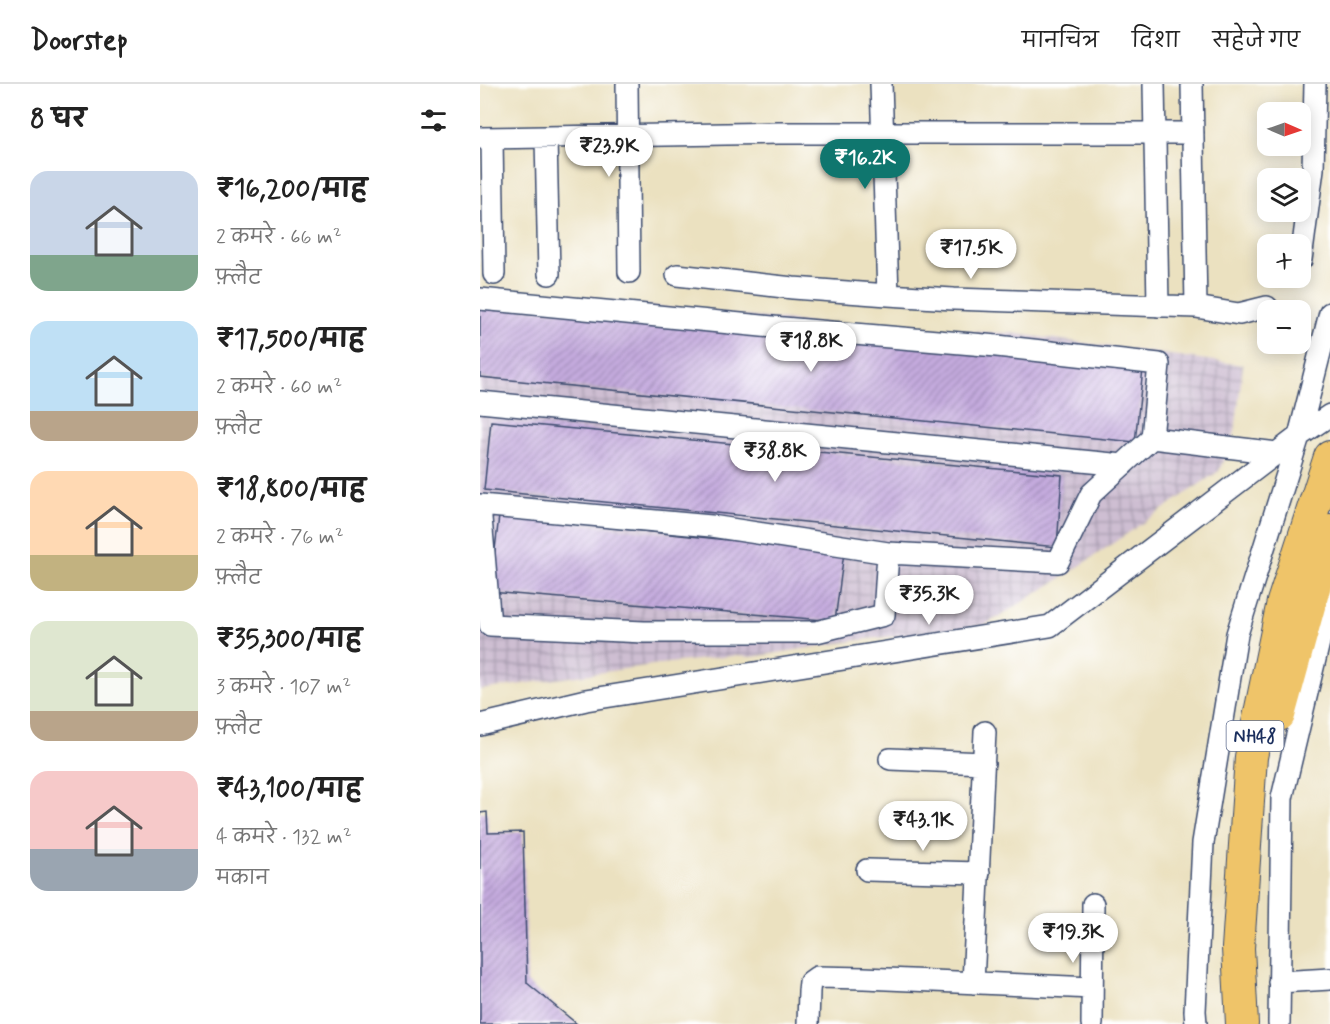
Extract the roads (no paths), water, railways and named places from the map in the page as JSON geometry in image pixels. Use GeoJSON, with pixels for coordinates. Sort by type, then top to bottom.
{"type":"FeatureCollection","features":[{"type":"Feature","properties":{"kind":"highway","name":"NH48"},"geometry":{"type":"LineString","coordinates":[[1242,1024],[1238,948],[1251,757],[1283,602],[1330,457]]}},
{"type":"Feature","properties":{"kind":"highway","name":"NH48"},"geometry":{"type":"LineString","coordinates":[[1259,1024],[1257,906],[1269,754],[1330,531]]}},
{"type":"Feature","properties":{"kind":"street"},"geometry":{"type":"LineString","coordinates":[[627,84],[629,272]]}},
{"type":"Feature","properties":{"kind":"street"},"geometry":{"type":"LineString","coordinates":[[881,84],[888,295]]}},
{"type":"Feature","properties":{"kind":"street"},"geometry":{"type":"LineString","coordinates":[[1154,84],[1158,306]]}},
{"type":"Feature","properties":{"kind":"street"},"geometry":{"type":"LineString","coordinates":[[1192,84],[1196,307]]}},
{"type":"Feature","properties":{"kind":"street"},"geometry":{"type":"LineString","coordinates":[[1304,234],[1313,170],[1315,84]]}},
{"type":"Feature","properties":{"kind":"street"},"geometry":{"type":"LineString","coordinates":[[494,274],[486,138],[779,133],[1193,133]]}},
{"type":"Feature","properties":{"kind":"street"},"geometry":{"type":"LineString","coordinates":[[546,138],[549,274]]}},
{"type":"Feature","properties":{"kind":"street"},"geometry":{"type":"LineString","coordinates":[[677,275],[793,288],[954,299],[1196,307],[1239,314],[1257,310]]}},
{"type":"Feature","properties":{"kind":"street"},"geometry":{"type":"LineString","coordinates":[[480,299],[997,346],[1159,364],[1152,438],[1091,494],[1058,562],[888,553],[711,526],[480,506],[490,625],[645,632],[816,632],[884,615],[888,553]]}},
{"type":"Feature","properties":{"kind":"street"},"geometry":{"type":"LineString","coordinates":[[1196,1024],[1203,843],[1237,634],[1299,436],[1330,313]]}},
{"type":"Feature","properties":{"kind":"street"},"geometry":{"type":"LineString","coordinates":[[480,402],[1123,465]]}},
{"type":"Feature","properties":{"kind":"street"},"geometry":{"type":"LineString","coordinates":[[480,725],[586,700],[1050,626],[1299,436],[1330,415]]}},
{"type":"Feature","properties":{"kind":"street"},"geometry":{"type":"LineString","coordinates":[[1152,438],[1277,453]]}},
{"type":"Feature","properties":{"kind":"street"},"geometry":{"type":"LineString","coordinates":[[1279,1024],[1282,798],[1320,670],[1330,596]]}},
{"type":"Feature","properties":{"kind":"street"},"geometry":{"type":"LineString","coordinates":[[973,982],[985,732]]}},
{"type":"Feature","properties":{"kind":"street"},"geometry":{"type":"LineString","coordinates":[[890,759],[984,763]]}},
{"type":"Feature","properties":{"kind":"street"},"geometry":{"type":"LineString","coordinates":[[867,870],[979,873]]}},
{"type":"Feature","properties":{"kind":"street"},"geometry":{"type":"LineString","coordinates":[[1092,1024],[1093,904]]}},
{"type":"Feature","properties":{"kind":"street"},"geometry":{"type":"LineString","coordinates":[[808,1024],[810,982],[817,977],[1092,988]]}},
{"type":"Feature","properties":{"kind":"street"},"geometry":{"type":"LineString","coordinates":[[1279,982],[1330,979]]}}]}
